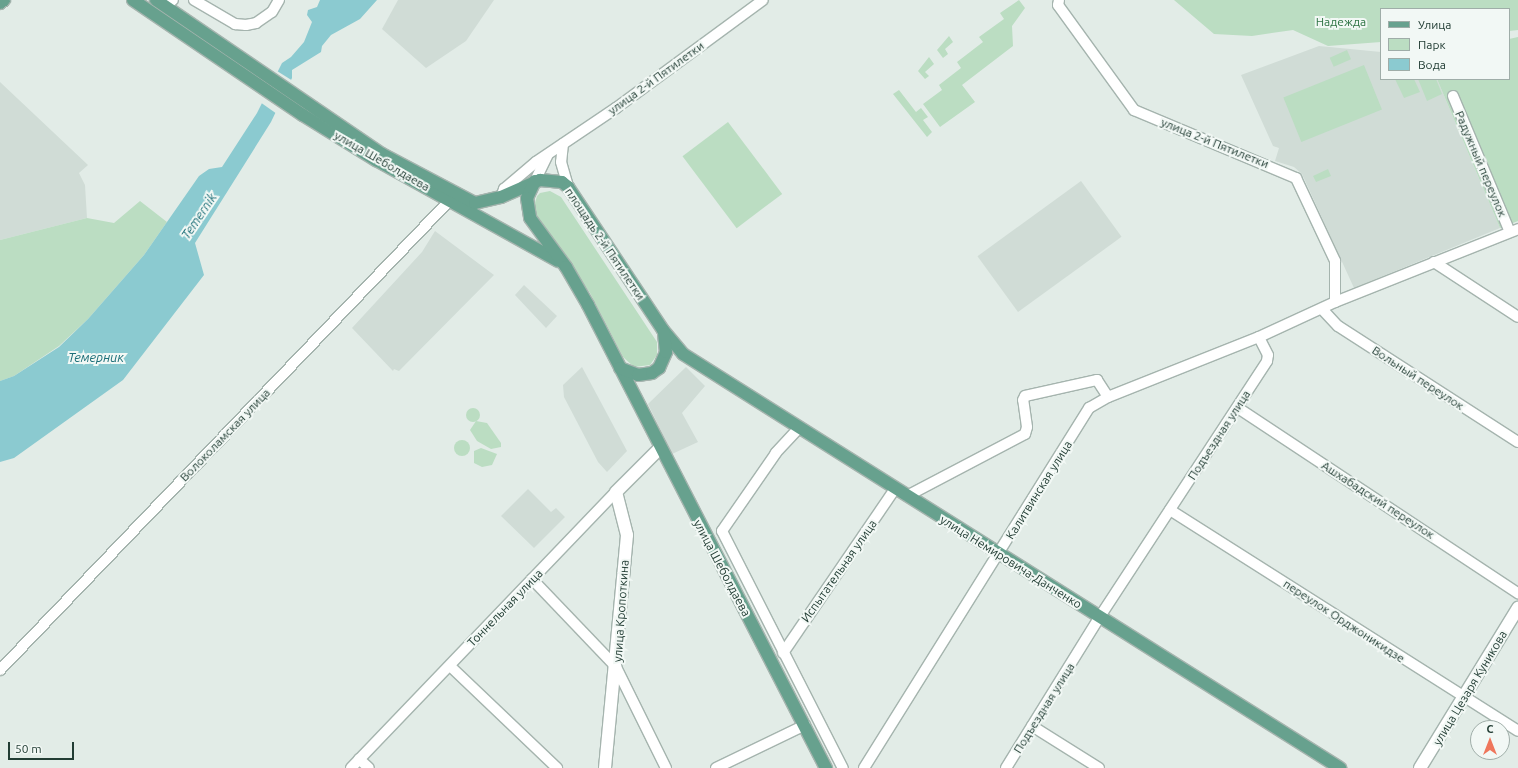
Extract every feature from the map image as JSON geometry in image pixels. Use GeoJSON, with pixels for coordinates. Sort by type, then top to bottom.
{"type":"FeatureCollection","features":[{"type":"Feature","properties":{"kind":"main road"},"geometry":{"type":"LineString","coordinates":[[0,3],[4,0]]}},
{"type":"Feature","properties":{"kind":"main road"},"geometry":{"type":"LineString","coordinates":[[133,0],[230,57]]}},
{"type":"Feature","properties":{"kind":"main road"},"geometry":{"type":"LineString","coordinates":[[165,2],[230,57]]}},
{"type":"Feature","properties":{"kind":"main road","name":"улица Шеболдаева"},"geometry":{"type":"LineString","coordinates":[[230,57],[376,160],[457,201]]}},
{"type":"Feature","properties":{"kind":"main road","name":"площадь 2-й Пятилетки"},"geometry":{"type":"LineString","coordinates":[[457,201],[476,203],[501,197],[535,181],[555,180],[568,187],[663,330],[683,354]]}},
{"type":"Feature","properties":{"kind":"main road"},"geometry":{"type":"LineString","coordinates":[[535,181],[528,192],[527,210],[540,235],[562,263],[588,304],[620,368]]}},
{"type":"Feature","properties":{"kind":"main road"},"geometry":{"type":"LineString","coordinates":[[457,201],[562,263]]}},
{"type":"Feature","properties":{"kind":"main road","name":"площадь 2-й Пятилетки"},"geometry":{"type":"LineString","coordinates":[[620,368],[638,375],[652,373],[659,368],[664,362],[667,347],[663,330]]}},
{"type":"Feature","properties":{"kind":"main road","name":"улица Немировича-Данченко"},"geometry":{"type":"LineString","coordinates":[[683,354],[798,429],[1340,768]]}},
{"type":"Feature","properties":{"kind":"main road","name":"улица Шеболдаева"},"geometry":{"type":"LineString","coordinates":[[620,368],[826,768]]}},
{"type":"Feature","properties":{"kind":"street"},"geometry":{"type":"LineString","coordinates":[[194,0],[235,24],[246,25],[256,23],[272,12],[279,0]]}},
{"type":"Feature","properties":{"kind":"street","name":"улица 2-й Пятилетки"},"geometry":{"type":"LineString","coordinates":[[501,197],[510,183],[548,154],[763,0]]}},
{"type":"Feature","properties":{"kind":"street","name":"улица 2-й Пятилетки"},"geometry":{"type":"LineString","coordinates":[[1059,0],[1058,5],[1134,110],[1296,178],[1335,260],[1335,302]]}},
{"type":"Feature","properties":{"kind":"street","name":"Радужный переулок"},"geometry":{"type":"LineString","coordinates":[[1452,96],[1514,231]]}},
{"type":"Feature","properties":{"kind":"street"},"geometry":{"type":"LineString","coordinates":[[563,144],[562,162],[568,187]]}},
{"type":"Feature","properties":{"kind":"street"},"geometry":{"type":"LineString","coordinates":[[535,181],[548,154]]}},
{"type":"Feature","properties":{"kind":"street","name":"Волоколамская улица"},"geometry":{"type":"LineString","coordinates":[[0,670],[457,201]]}},
{"type":"Feature","properties":{"kind":"street"},"geometry":{"type":"LineString","coordinates":[[1259,337],[1335,302],[1514,231]]}},
{"type":"Feature","properties":{"kind":"street"},"geometry":{"type":"LineString","coordinates":[[1434,262],[1518,317]]}},
{"type":"Feature","properties":{"kind":"street","name":"Вольный переулок"},"geometry":{"type":"LineString","coordinates":[[1322,309],[1338,326],[1518,442]]}},
{"type":"Feature","properties":{"kind":"street","name":"Калитвинская улица"},"geometry":{"type":"LineString","coordinates":[[864,768],[1089,408],[1108,397],[1259,337]]}},
{"type":"Feature","properties":{"kind":"street","name":"Подъездная улица"},"geometry":{"type":"LineString","coordinates":[[1006,768],[1099,618],[1238,408],[1267,361],[1268,355],[1259,337]]}},
{"type":"Feature","properties":{"kind":"street"},"geometry":{"type":"LineString","coordinates":[[907,496],[1025,434],[1027,427],[1023,400],[1024,396],[1097,380],[1108,397]]}},
{"type":"Feature","properties":{"kind":"street","name":"Ашхабадский переулок"},"geometry":{"type":"LineString","coordinates":[[1238,408],[1518,593]]}},
{"type":"Feature","properties":{"kind":"street"},"geometry":{"type":"LineString","coordinates":[[798,429],[776,453],[722,531],[843,768]]}},
{"type":"Feature","properties":{"kind":"street","name":"Тоннельная улица"},"geometry":{"type":"LineString","coordinates":[[351,768],[660,448]]}},
{"type":"Feature","properties":{"kind":"street","name":"Испытательная улица"},"geometry":{"type":"LineString","coordinates":[[783,653],[895,489]]}},
{"type":"Feature","properties":{"kind":"street","name":"улица Кропоткина"},"geometry":{"type":"LineString","coordinates":[[616,492],[627,535],[616,667],[666,768]]}},
{"type":"Feature","properties":{"kind":"street","name":"переулок Орджоникидзе"},"geometry":{"type":"LineString","coordinates":[[1170,510],[1465,699],[1518,731]]}},
{"type":"Feature","properties":{"kind":"street"},"geometry":{"type":"LineString","coordinates":[[532,579],[616,667],[605,768]]}},
{"type":"Feature","properties":{"kind":"street","name":"улица Цезаря Куникова"},"geometry":{"type":"LineString","coordinates":[[1420,768],[1465,699],[1518,608]]}},
{"type":"Feature","properties":{"kind":"street"},"geometry":{"type":"LineString","coordinates":[[450,666],[557,768]]}},
{"type":"Feature","properties":{"kind":"street"},"geometry":{"type":"LineString","coordinates":[[716,768],[804,726]]}},
{"type":"Feature","properties":{"kind":"street"},"geometry":{"type":"LineString","coordinates":[[1032,726],[1099,768]]}},
{"type":"Feature","properties":{"kind":"street"},"geometry":{"type":"LineString","coordinates":[[359,759],[369,768]]}},
{"type":"Feature","properties":{"kind":"shaded area"},"geometry":{"type":"Polygon","coordinates":[[[398,0],[494,0],[466,41],[426,68],[382,29],[398,0]]]}},
{"type":"Feature","properties":{"kind":"shaded area"},"geometry":{"type":"Polygon","coordinates":[[[1319,46],[1380,52],[1380,80],[1437,80],[1500,228],[1354,288],[1302,174],[1294,167],[1275,161],[1279,148],[1273,146],[1241,75],[1319,46]]]}},
{"type":"Feature","properties":{"kind":"shaded area"},"geometry":{"type":"Polygon","coordinates":[[[0,82],[88,165],[79,173],[85,185],[87,218],[0,240],[0,82]]]}},
{"type":"Feature","properties":{"kind":"shaded area"},"geometry":{"type":"Polygon","coordinates":[[[1081,181],[1122,237],[1018,312],[977,256],[1081,181]]]}},
{"type":"Feature","properties":{"kind":"shaded area"},"geometry":{"type":"Polygon","coordinates":[[[435,231],[494,275],[399,371],[394,369],[393,371],[352,328],[422,252],[435,231]]]}},
{"type":"Feature","properties":{"kind":"shaded area"},"geometry":{"type":"Polygon","coordinates":[[[524,285],[557,316],[546,328],[515,295],[524,285]]]}},
{"type":"Feature","properties":{"kind":"shaded area"},"geometry":{"type":"Polygon","coordinates":[[[582,367],[627,451],[607,472],[598,462],[564,397],[563,385],[582,367]]]}},
{"type":"Feature","properties":{"kind":"shaded area"},"geometry":{"type":"Polygon","coordinates":[[[686,367],[705,386],[682,413],[698,442],[672,454],[648,404],[686,367]]]}},
{"type":"Feature","properties":{"kind":"shaded area"},"geometry":{"type":"Polygon","coordinates":[[[528,489],[551,512],[556,508],[565,517],[534,548],[501,516],[528,489]]]}},
{"type":"Feature","properties":{"kind":"green space"},"geometry":{"type":"Polygon","coordinates":[[[1019,0],[1025,8],[1012,26],[1013,46],[962,85],[975,102],[940,127],[923,104],[942,90],[939,85],[961,68],[957,62],[983,42],[979,37],[1004,19],[1000,13],[1019,0]]]}},
{"type":"Feature","properties":{"kind":"green space","name":"Надежда"},"geometry":{"type":"Polygon","coordinates":[[[1174,0],[1518,0],[1518,30],[1510,31],[1510,8],[1380,8],[1380,42],[1328,46],[1293,30],[1252,36],[1214,34],[1174,0]]]}},
{"type":"Feature","properties":{"kind":"green space"},"geometry":{"type":"Polygon","coordinates":[[[949,36],[953,42],[945,49],[948,54],[943,58],[937,50],[949,36]]]}},
{"type":"Feature","properties":{"kind":"green space"},"geometry":{"type":"Polygon","coordinates":[[[1518,37],[1518,221],[1500,228],[1437,80],[1510,80],[1510,39],[1518,37]]]}},
{"type":"Feature","properties":{"kind":"green space"},"geometry":{"type":"Polygon","coordinates":[[[1347,50],[1351,59],[1334,67],[1330,58],[1347,50]]]}},
{"type":"Feature","properties":{"kind":"green space"},"geometry":{"type":"Polygon","coordinates":[[[929,57],[934,64],[925,72],[929,76],[925,79],[918,71],[929,57]]]}},
{"type":"Feature","properties":{"kind":"green space"},"geometry":{"type":"Polygon","coordinates":[[[1364,65],[1382,110],[1301,142],[1283,98],[1364,65]]]}},
{"type":"Feature","properties":{"kind":"green space"},"geometry":{"type":"Polygon","coordinates":[[[1395,80],[1414,80],[1420,92],[1404,98],[1395,80]]]}},
{"type":"Feature","properties":{"kind":"green space"},"geometry":{"type":"Polygon","coordinates":[[[1418,80],[1436,80],[1442,94],[1427,101],[1418,80]]]}},
{"type":"Feature","properties":{"kind":"green space"},"geometry":{"type":"Polygon","coordinates":[[[899,90],[916,112],[921,108],[928,117],[923,120],[932,132],[927,137],[893,94],[899,90]]]}},
{"type":"Feature","properties":{"kind":"green space"},"geometry":{"type":"Polygon","coordinates":[[[728,122],[782,194],[737,228],[682,156],[728,122]]]}},
{"type":"Feature","properties":{"kind":"green space"},"geometry":{"type":"Polygon","coordinates":[[[1328,169],[1331,176],[1316,182],[1313,176],[1328,169]]]}},
{"type":"Feature","properties":{"kind":"green space"},"geometry":{"type":"Polygon","coordinates":[[[550,191],[561,197],[657,342],[657,355],[650,365],[634,367],[623,357],[590,293],[536,216],[534,206],[537,196],[540,193],[550,191]]]}},
{"type":"Feature","properties":{"kind":"green space"},"geometry":{"type":"Polygon","coordinates":[[[140,201],[167,222],[144,255],[88,319],[59,346],[14,376],[0,381],[0,240],[87,218],[114,223],[140,201]]]}},
{"type":"Feature","properties":{"kind":"green space"},"geometry":{"type":"Polygon","coordinates":[[[473,408],[478,410],[480,415],[478,420],[473,422],[468,420],[466,415],[468,410],[473,408]]]}},
{"type":"Feature","properties":{"kind":"green space"},"geometry":{"type":"Polygon","coordinates":[[[476,421],[487,423],[501,443],[501,447],[491,449],[477,441],[470,430],[476,421]]]}},
{"type":"Feature","properties":{"kind":"green space"},"geometry":{"type":"Polygon","coordinates":[[[459,440],[465,440],[470,445],[468,454],[465,456],[459,456],[454,451],[454,445],[459,440]]]}},
{"type":"Feature","properties":{"kind":"green space"},"geometry":{"type":"Polygon","coordinates":[[[481,448],[497,454],[492,465],[482,467],[474,463],[474,451],[481,448]]]}},
{"type":"Feature","properties":{"kind":"water","name":"Темерник"},"geometry":{"type":"Polygon","coordinates":[[[320,0],[377,0],[360,19],[331,35],[322,46],[321,52],[292,70],[292,78],[271,122],[195,243],[204,275],[123,380],[14,458],[0,462],[0,381],[14,376],[59,347],[88,319],[144,255],[199,176],[209,169],[222,167],[257,113],[282,63],[291,57],[304,42],[312,22],[307,15],[308,10],[317,7],[320,0]]]}},
{"type":"Feature","properties":{"kind":"pier"},"geometry":{"type":"Polygon","coordinates":[[[277,71],[293,81],[277,114],[260,102],[277,71]]]}},
{"type":"Feature","properties":{"kind":"water label","name":"Temernik"},"geometry":{"type":"Point","coordinates":[199,216]}}]}
